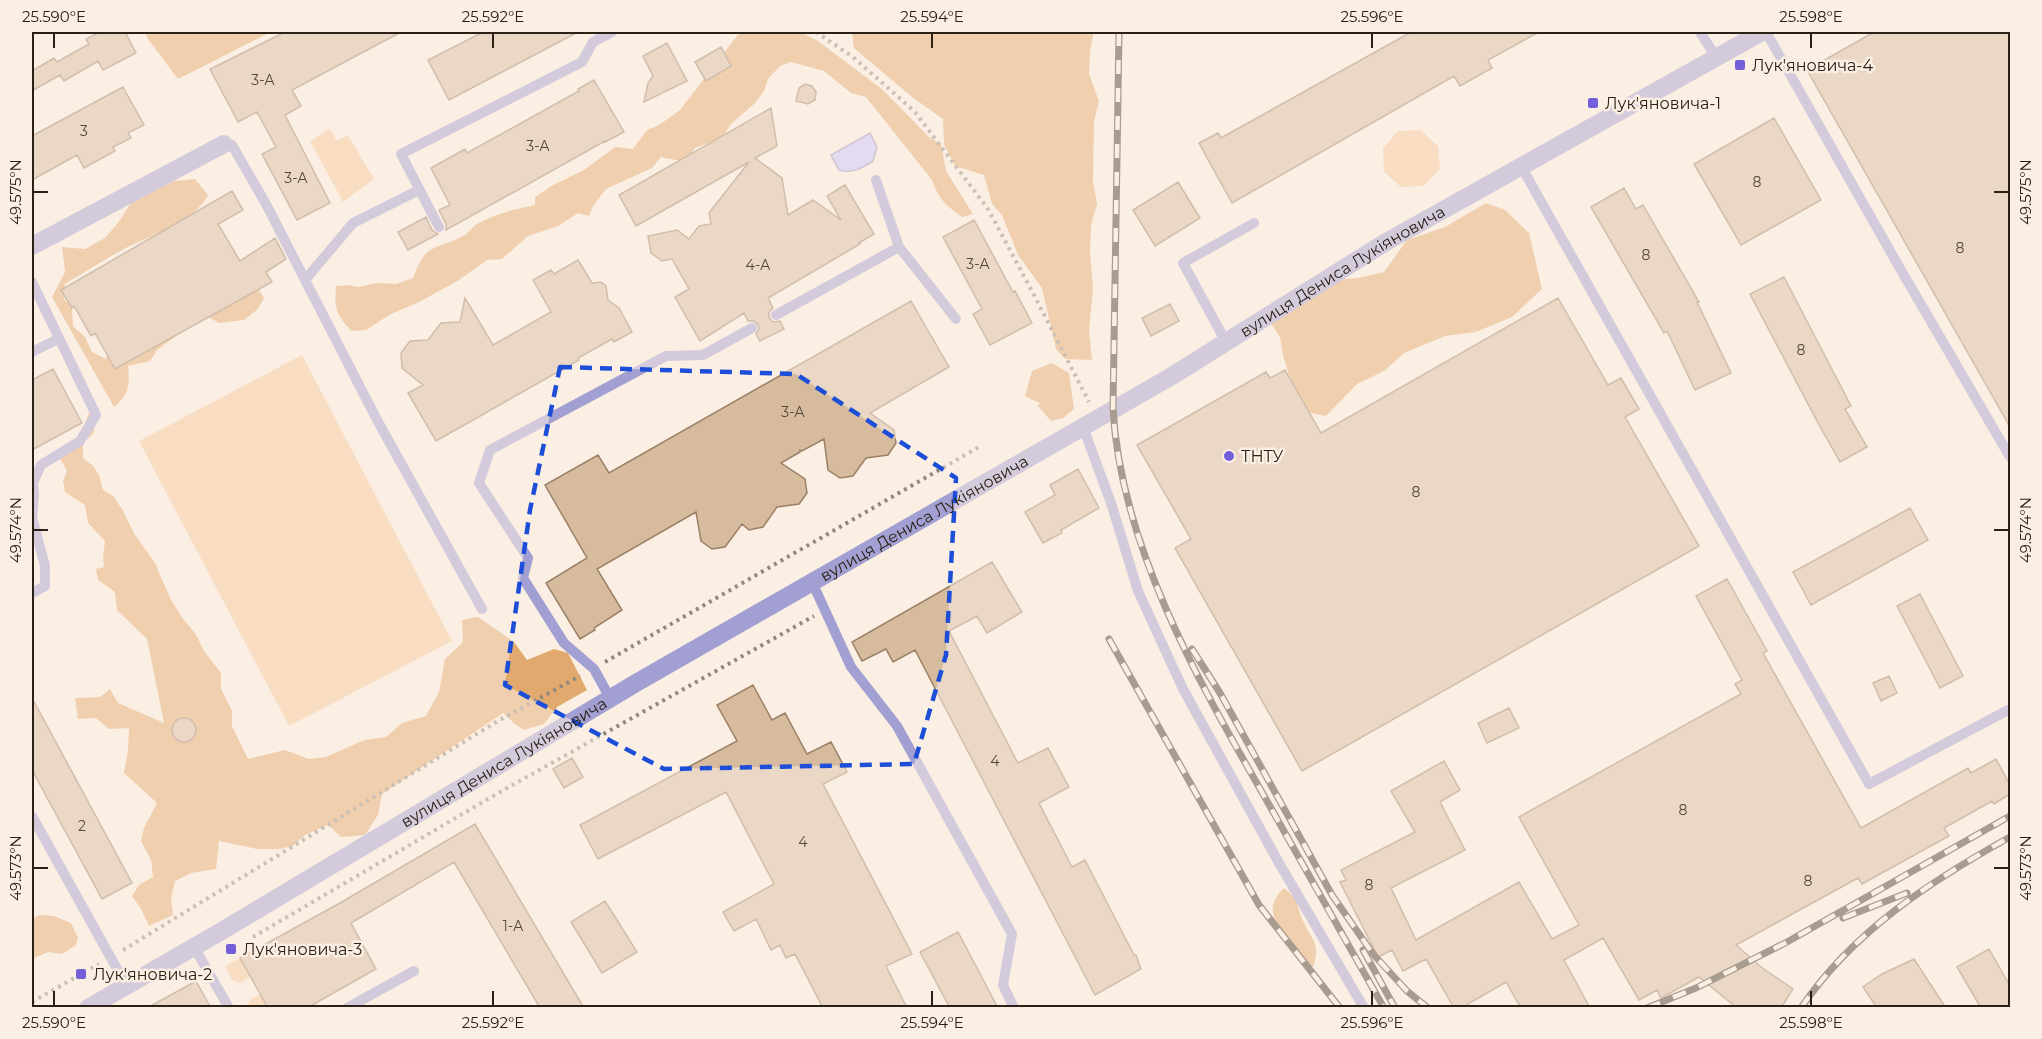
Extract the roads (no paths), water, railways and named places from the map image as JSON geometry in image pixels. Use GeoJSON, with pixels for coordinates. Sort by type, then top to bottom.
{"type":"FeatureCollection","features":[{"type":"Feature","properties":{"kind":"street","name":"вулиця Дениса Лукіяновича"},"geometry":{"type":"LineString","coordinates":[[88,1008],[610,698],[1172,376],[1386,242],[1764,32]]}},
{"type":"Feature","properties":{"kind":"street"},"geometry":{"type":"LineString","coordinates":[[32,246],[224,144]]}},
{"type":"Feature","properties":{"kind":"lane"},"geometry":{"type":"LineString","coordinates":[[439,227],[401,154],[582,62],[593,42],[612,32]]}},
{"type":"Feature","properties":{"kind":"lane"},"geometry":{"type":"LineString","coordinates":[[1701,32],[1716,57]]}},
{"type":"Feature","properties":{"kind":"lane"},"geometry":{"type":"LineString","coordinates":[[1764,32],[2010,457]]}},
{"type":"Feature","properties":{"kind":"lane"},"geometry":{"type":"LineString","coordinates":[[224,144],[232,145],[266,204],[376,418],[482,609]]}},
{"type":"Feature","properties":{"kind":"lane"},"geometry":{"type":"LineString","coordinates":[[1521,166],[1869,784],[2008,710]]}},
{"type":"Feature","properties":{"kind":"lane"},"geometry":{"type":"LineString","coordinates":[[876,180],[899,247],[957,319]]}},
{"type":"Feature","properties":{"kind":"lane"},"geometry":{"type":"LineString","coordinates":[[305,280],[352,223],[419,190]]}},
{"type":"Feature","properties":{"kind":"lane"},"geometry":{"type":"LineString","coordinates":[[1226,342],[1183,263],[1254,224]]}},
{"type":"Feature","properties":{"kind":"lane"},"geometry":{"type":"LineString","coordinates":[[776,315],[899,247]]}},
{"type":"Feature","properties":{"kind":"lane"},"geometry":{"type":"LineString","coordinates":[[32,282],[96,415],[80,441],[42,465],[33,483],[33,517],[45,566],[45,586],[32,593]]}},
{"type":"Feature","properties":{"kind":"lane"},"geometry":{"type":"LineString","coordinates":[[610,698],[594,669],[564,643],[524,578],[528,558],[479,483],[490,450],[666,356],[703,355],[752,328]]}},
{"type":"Feature","properties":{"kind":"lane"},"geometry":{"type":"LineString","coordinates":[[32,352],[58,339]]}},
{"type":"Feature","properties":{"kind":"lane"},"geometry":{"type":"LineString","coordinates":[[1090,423],[1138,591],[1183,689],[1279,863],[1364,1008]]}},
{"type":"Feature","properties":{"kind":"lane"},"geometry":{"type":"LineString","coordinates":[[812,582],[851,667],[897,726],[1012,934],[1003,985],[1014,1008]]}},
{"type":"Feature","properties":{"kind":"lane"},"geometry":{"type":"LineString","coordinates":[[32,816],[126,985]]}},
{"type":"Feature","properties":{"kind":"lane"},"geometry":{"type":"LineString","coordinates":[[194,947],[229,1008]]}},
{"type":"Feature","properties":{"kind":"lane"},"geometry":{"type":"LineString","coordinates":[[347,1008],[414,971]]}},
{"type":"Feature","properties":{"kind":"water"},"geometry":{"type":"Polygon","coordinates":[[[870,133],[877,147],[873,161],[853,171],[839,170],[831,155],[870,133]]]}},
{"type":"Feature","properties":{"kind":"railway"},"geometry":{"type":"LineString","coordinates":[[1119,32],[1113,408],[1119,459],[1130,509],[1146,559],[1188,657],[1384,1008]]}},
{"type":"Feature","properties":{"kind":"railway"},"geometry":{"type":"LineString","coordinates":[[1109,639],[1259,905],[1340,1008]]}},
{"type":"Feature","properties":{"kind":"railway"},"geometry":{"type":"LineString","coordinates":[[1192,649],[1220,693],[1332,895],[1373,954],[1407,991],[1428,1008]]}},
{"type":"Feature","properties":{"kind":"railway"},"geometry":{"type":"LineString","coordinates":[[1647,1008],[1696,988],[1787,942],[2010,816]]}},
{"type":"Feature","properties":{"kind":"railway"},"geometry":{"type":"LineString","coordinates":[[1801,1008],[1844,955],[1895,910],[1951,871],[2010,837]]}},
{"type":"Feature","properties":{"kind":"railway"},"geometry":{"type":"LineString","coordinates":[[1843,918],[1907,893]]}},
{"type":"Feature","properties":{"kind":"railway"},"geometry":{"type":"LineString","coordinates":[[1363,950],[1395,1008]]}},
{"type":"Feature","properties":{"kind":"place","name":"Лук'яновича-4"},"geometry":{"type":"Point","coordinates":[1740,65]}},
{"type":"Feature","properties":{"kind":"place","name":"Лук'яновича-1"},"geometry":{"type":"Point","coordinates":[1593,103]}},
{"type":"Feature","properties":{"kind":"place","name":"ТНТУ"},"geometry":{"type":"Point","coordinates":[1229,456]}},
{"type":"Feature","properties":{"kind":"place","name":"Лук'яновича-3"},"geometry":{"type":"Point","coordinates":[231,949]}},
{"type":"Feature","properties":{"kind":"place","name":"Лук'яновича-2"},"geometry":{"type":"Point","coordinates":[81,974]}}]}
